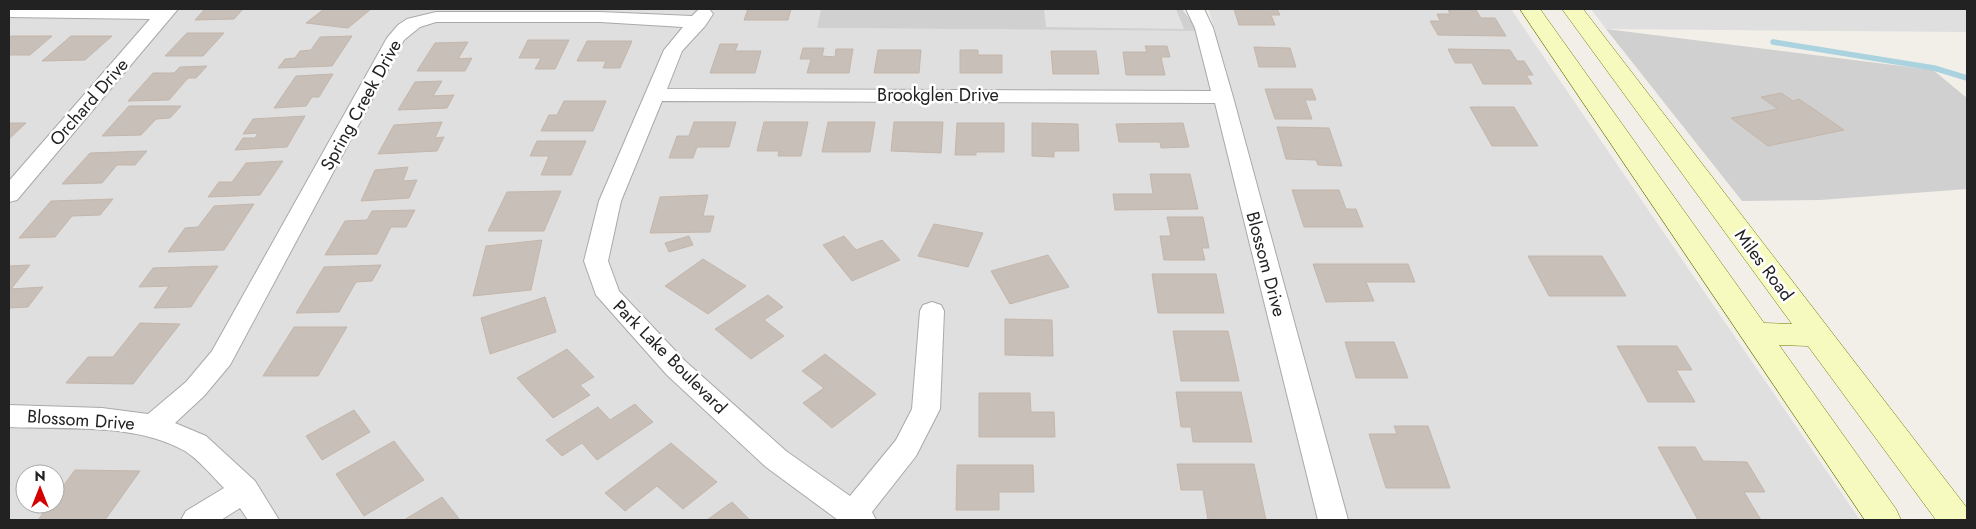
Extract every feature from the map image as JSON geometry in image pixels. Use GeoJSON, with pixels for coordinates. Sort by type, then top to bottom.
{"type":"FeatureCollection","features":[{"type":"Feature","properties":{"kind":"main road"},"geometry":{"type":"LineString","coordinates":[[1530,9],[1884,520]]}},
{"type":"Feature","properties":{"kind":"main road","name":"Miles Road"},"geometry":{"type":"LineString","coordinates":[[1572,9],[1956,520]]}},
{"type":"Feature","properties":{"kind":"main road"},"geometry":{"type":"LineString","coordinates":[[1755,334],[1817,335]]}},
{"type":"Feature","properties":{"kind":"street","name":"Blossom Drive"},"geometry":{"type":"LineString","coordinates":[[1195,9],[1204,28],[1223,97],[1333,520]]}},
{"type":"Feature","properties":{"kind":"street"},"geometry":{"type":"LineString","coordinates":[[9,12],[167,12]]}},
{"type":"Feature","properties":{"kind":"street","name":"Orchard Drive"},"geometry":{"type":"LineString","coordinates":[[13,185],[167,12]]}},
{"type":"Feature","properties":{"kind":"street","name":"Park Lake Boulevard"},"geometry":{"type":"LineString","coordinates":[[703,15],[673,50],[610,201],[596,261],[608,295],[676,368],[769,452],[857,517]]}},
{"type":"Feature","properties":{"kind":"street","name":"Spring Creek Drive"},"geometry":{"type":"LineString","coordinates":[[154,426],[195,389],[221,358],[396,38],[406,26],[418,20],[436,16],[703,15]]}},
{"type":"Feature","properties":{"kind":"street","name":"Brookglen Drive"},"geometry":{"type":"LineString","coordinates":[[654,95],[1223,97]]}},
{"type":"Feature","properties":{"kind":"street"},"geometry":{"type":"LineString","coordinates":[[857,517],[906,448],[926,408],[932,311]]}},
{"type":"Feature","properties":{"kind":"street","name":"Blossom Drive"},"geometry":{"type":"LineString","coordinates":[[9,416],[102,419],[154,426],[196,444],[245,490],[264,520]]}},
{"type":"Feature","properties":{"kind":"street"},"geometry":{"type":"LineString","coordinates":[[196,520],[245,490]]}},
{"type":"Feature","properties":{"kind":"shaded area"},"geometry":{"type":"Polygon","coordinates":[[[9,9],[821,9],[817,28],[1215,31],[1208,9],[1511,9],[1860,520],[9,520],[9,9]]]}},
{"type":"Feature","properties":{"kind":"shaded area"},"geometry":{"type":"Polygon","coordinates":[[[821,9],[1182,9],[1199,31],[817,28],[821,9]]]}},
{"type":"Feature","properties":{"kind":"shaded area"},"geometry":{"type":"Polygon","coordinates":[[[1044,9],[1176,9],[1184,29],[1046,27],[1044,9]]]}},
{"type":"Feature","properties":{"kind":"shaded area"},"geometry":{"type":"Polygon","coordinates":[[[1591,9],[1967,9],[1967,32],[1606,29],[1591,9]]]}},
{"type":"Feature","properties":{"kind":"shaded area"},"geometry":{"type":"Polygon","coordinates":[[[1606,29],[1933,70],[1967,98],[1967,189],[1820,200],[1742,201],[1606,29]]]}},
{"type":"Feature","properties":{"kind":"building"},"geometry":{"type":"Polygon","coordinates":[[[205,9],[243,9],[234,19],[195,20],[205,9]]]}},
{"type":"Feature","properties":{"kind":"building"},"geometry":{"type":"Polygon","coordinates":[[[324,9],[371,9],[348,28],[306,23],[324,9]]]}},
{"type":"Feature","properties":{"kind":"building"},"geometry":{"type":"Polygon","coordinates":[[[748,9],[791,9],[788,20],[744,20],[748,9]]]}},
{"type":"Feature","properties":{"kind":"building"},"geometry":{"type":"Polygon","coordinates":[[[1234,9],[1277,9],[1280,15],[1271,15],[1275,25],[1239,25],[1234,9]]]}},
{"type":"Feature","properties":{"kind":"building"},"geometry":{"type":"Polygon","coordinates":[[[1448,10],[1476,10],[1481,18],[1495,18],[1506,36],[1438,35],[1430,21],[1440,21],[1437,14],[1450,14],[1448,10]]]}},
{"type":"Feature","properties":{"kind":"building"},"geometry":{"type":"Polygon","coordinates":[[[187,33],[224,33],[203,56],[165,56],[187,33]]]}},
{"type":"Feature","properties":{"kind":"building"},"geometry":{"type":"Polygon","coordinates":[[[11,36],[52,36],[30,55],[9,55],[9,38],[11,36]]]}},
{"type":"Feature","properties":{"kind":"building"},"geometry":{"type":"Polygon","coordinates":[[[71,36],[112,36],[85,60],[42,61],[71,36]]]}},
{"type":"Feature","properties":{"kind":"building"},"geometry":{"type":"Polygon","coordinates":[[[352,36],[332,66],[278,68],[285,59],[295,58],[300,51],[311,50],[320,37],[352,36]]]}},
{"type":"Feature","properties":{"kind":"building"},"geometry":{"type":"Polygon","coordinates":[[[528,40],[569,40],[555,69],[535,69],[541,58],[519,58],[528,40]]]}},
{"type":"Feature","properties":{"kind":"building"},"geometry":{"type":"Polygon","coordinates":[[[587,41],[632,41],[620,68],[603,68],[606,61],[577,61],[587,41]]]}},
{"type":"Feature","properties":{"kind":"building"},"geometry":{"type":"Polygon","coordinates":[[[468,42],[458,59],[472,58],[465,71],[417,71],[435,43],[468,42]]]}},
{"type":"Feature","properties":{"kind":"building"},"geometry":{"type":"Polygon","coordinates":[[[720,44],[738,44],[735,51],[761,51],[755,73],[710,73],[720,44]]]}},
{"type":"Feature","properties":{"kind":"building"},"geometry":{"type":"Polygon","coordinates":[[[1145,46],[1167,46],[1170,57],[1161,57],[1165,75],[1126,75],[1123,52],[1147,52],[1145,46]]]}},
{"type":"Feature","properties":{"kind":"building"},"geometry":{"type":"Polygon","coordinates":[[[1254,47],[1290,48],[1296,67],[1259,67],[1254,47]]]}},
{"type":"Feature","properties":{"kind":"building"},"geometry":{"type":"Polygon","coordinates":[[[803,48],[824,48],[822,56],[835,57],[836,49],[853,49],[849,73],[807,73],[811,59],[800,59],[803,48]]]}},
{"type":"Feature","properties":{"kind":"building"},"geometry":{"type":"Polygon","coordinates":[[[1448,49],[1510,50],[1517,61],[1524,61],[1533,75],[1526,75],[1532,84],[1483,84],[1472,63],[1455,63],[1448,49]]]}},
{"type":"Feature","properties":{"kind":"building"},"geometry":{"type":"Polygon","coordinates":[[[878,50],[921,50],[919,73],[874,73],[878,50]]]}},
{"type":"Feature","properties":{"kind":"building"},"geometry":{"type":"Polygon","coordinates":[[[960,50],[978,50],[978,55],[1002,55],[1002,73],[960,73],[960,50]]]}},
{"type":"Feature","properties":{"kind":"building"},"geometry":{"type":"Polygon","coordinates":[[[1051,51],[1096,51],[1099,74],[1053,74],[1051,51]]]}},
{"type":"Feature","properties":{"kind":"building"},"geometry":{"type":"Polygon","coordinates":[[[207,66],[196,78],[188,78],[169,100],[128,101],[153,73],[174,73],[180,67],[207,66]]]}},
{"type":"Feature","properties":{"kind":"building"},"geometry":{"type":"Polygon","coordinates":[[[333,74],[319,97],[312,97],[306,106],[274,108],[296,76],[333,74]]]}},
{"type":"Feature","properties":{"kind":"building"},"geometry":{"type":"Polygon","coordinates":[[[442,81],[433,96],[454,95],[447,108],[398,110],[415,82],[442,81]]]}},
{"type":"Feature","properties":{"kind":"building"},"geometry":{"type":"Polygon","coordinates":[[[1265,89],[1312,89],[1316,100],[1305,100],[1312,119],[1275,119],[1265,89]]]}},
{"type":"Feature","properties":{"kind":"building"},"geometry":{"type":"Polygon","coordinates":[[[1781,93],[1793,101],[1799,99],[1844,130],[1768,146],[1731,118],[1778,109],[1761,97],[1781,93]]]}},
{"type":"Feature","properties":{"kind":"building"},"geometry":{"type":"Polygon","coordinates":[[[564,101],[606,101],[593,131],[541,131],[549,115],[557,115],[564,101]]]}},
{"type":"Feature","properties":{"kind":"building"},"geometry":{"type":"Polygon","coordinates":[[[129,106],[181,106],[170,118],[156,119],[141,135],[102,136],[129,106]]]}},
{"type":"Feature","properties":{"kind":"building"},"geometry":{"type":"Polygon","coordinates":[[[1470,107],[1514,107],[1538,146],[1492,146],[1470,107]]]}},
{"type":"Feature","properties":{"kind":"building"},"geometry":{"type":"Polygon","coordinates":[[[305,116],[287,147],[235,150],[243,138],[255,138],[258,133],[243,134],[253,119],[305,116]]]}},
{"type":"Feature","properties":{"kind":"building"},"geometry":{"type":"Polygon","coordinates":[[[442,122],[435,138],[444,137],[437,151],[378,154],[394,125],[442,122]]]}},
{"type":"Feature","properties":{"kind":"building"},"geometry":{"type":"Polygon","coordinates":[[[694,122],[736,122],[729,147],[697,147],[693,158],[669,158],[677,136],[689,136],[694,122]]]}},
{"type":"Feature","properties":{"kind":"building"},"geometry":{"type":"Polygon","coordinates":[[[764,122],[808,122],[801,156],[778,156],[779,151],[757,151],[764,122]]]}},
{"type":"Feature","properties":{"kind":"building"},"geometry":{"type":"Polygon","coordinates":[[[828,122],[875,122],[870,152],[822,152],[828,122]]]}},
{"type":"Feature","properties":{"kind":"building"},"geometry":{"type":"Polygon","coordinates":[[[894,122],[943,122],[941,153],[891,151],[894,122]]]}},
{"type":"Feature","properties":{"kind":"building"},"geometry":{"type":"Polygon","coordinates":[[[9,123],[26,123],[9,139],[9,123]]]}},
{"type":"Feature","properties":{"kind":"building"},"geometry":{"type":"Polygon","coordinates":[[[957,123],[1004,123],[1004,152],[976,152],[976,155],[955,155],[957,123]]]}},
{"type":"Feature","properties":{"kind":"building"},"geometry":{"type":"Polygon","coordinates":[[[1032,123],[1078,124],[1079,151],[1054,151],[1054,157],[1032,156],[1032,123]]]}},
{"type":"Feature","properties":{"kind":"building"},"geometry":{"type":"Polygon","coordinates":[[[1183,123],[1189,147],[1161,148],[1160,142],[1119,142],[1116,124],[1183,123]]]}},
{"type":"Feature","properties":{"kind":"building"},"geometry":{"type":"Polygon","coordinates":[[[1277,127],[1329,128],[1342,166],[1318,165],[1316,160],[1286,159],[1277,127]]]}},
{"type":"Feature","properties":{"kind":"building"},"geometry":{"type":"Polygon","coordinates":[[[537,141],[586,141],[571,175],[541,175],[549,156],[530,156],[537,141]]]}},
{"type":"Feature","properties":{"kind":"building"},"geometry":{"type":"Polygon","coordinates":[[[147,151],[135,165],[117,165],[102,183],[62,184],[90,153],[147,151]]]}},
{"type":"Feature","properties":{"kind":"building"},"geometry":{"type":"Polygon","coordinates":[[[283,161],[260,195],[208,197],[219,182],[232,182],[246,163],[283,161]]]}},
{"type":"Feature","properties":{"kind":"building"},"geometry":{"type":"Polygon","coordinates":[[[408,167],[403,181],[417,180],[409,198],[361,201],[375,170],[408,167]]]}},
{"type":"Feature","properties":{"kind":"building"},"geometry":{"type":"Polygon","coordinates":[[[1150,174],[1190,174],[1198,209],[1115,210],[1113,194],[1153,194],[1150,174]]]}},
{"type":"Feature","properties":{"kind":"building"},"geometry":{"type":"Polygon","coordinates":[[[1292,190],[1339,190],[1346,209],[1356,209],[1363,227],[1304,227],[1292,190]]]}},
{"type":"Feature","properties":{"kind":"building"},"geometry":{"type":"Polygon","coordinates":[[[561,191],[544,231],[488,231],[507,192],[561,191]]]}},
{"type":"Feature","properties":{"kind":"building"},"geometry":{"type":"Polygon","coordinates":[[[708,195],[703,216],[714,216],[710,232],[650,233],[660,197],[708,195]]]}},
{"type":"Feature","properties":{"kind":"building"},"geometry":{"type":"Polygon","coordinates":[[[113,199],[100,215],[72,216],[55,237],[19,238],[51,201],[113,199]]]}},
{"type":"Feature","properties":{"kind":"building"},"geometry":{"type":"Polygon","coordinates":[[[254,204],[224,250],[168,252],[185,228],[198,227],[214,206],[254,204]]]}},
{"type":"Feature","properties":{"kind":"building"},"geometry":{"type":"Polygon","coordinates":[[[415,210],[406,227],[391,227],[377,254],[325,255],[345,221],[367,220],[372,211],[415,210]]]}},
{"type":"Feature","properties":{"kind":"building"},"geometry":{"type":"Polygon","coordinates":[[[1167,217],[1203,217],[1209,248],[1202,248],[1205,260],[1164,260],[1160,236],[1171,236],[1167,217]]]}},
{"type":"Feature","properties":{"kind":"building"},"geometry":{"type":"Polygon","coordinates":[[[934,224],[983,233],[968,267],[918,256],[934,224]]]}},
{"type":"Feature","properties":{"kind":"building"},"geometry":{"type":"Polygon","coordinates":[[[689,236],[693,245],[669,252],[665,243],[689,236]]]}},
{"type":"Feature","properties":{"kind":"building"},"geometry":{"type":"Polygon","coordinates":[[[844,236],[856,250],[882,240],[900,260],[852,281],[823,245],[844,236]]]}},
{"type":"Feature","properties":{"kind":"building"},"geometry":{"type":"Polygon","coordinates":[[[542,240],[531,290],[473,296],[486,246],[542,240]]]}},
{"type":"Feature","properties":{"kind":"building"},"geometry":{"type":"Polygon","coordinates":[[[1048,255],[1069,287],[1010,304],[991,271],[1048,255]]]}},
{"type":"Feature","properties":{"kind":"building"},"geometry":{"type":"Polygon","coordinates":[[[1528,256],[1602,256],[1626,296],[1549,296],[1528,256]]]}},
{"type":"Feature","properties":{"kind":"building"},"geometry":{"type":"Polygon","coordinates":[[[703,259],[746,286],[708,314],[665,286],[703,259]]]}},
{"type":"Feature","properties":{"kind":"building"},"geometry":{"type":"Polygon","coordinates":[[[1313,264],[1408,264],[1415,282],[1366,282],[1374,301],[1326,302],[1313,264]]]}},
{"type":"Feature","properties":{"kind":"building"},"geometry":{"type":"Polygon","coordinates":[[[30,265],[11,289],[43,287],[28,307],[9,308],[9,266],[30,265]]]}},
{"type":"Feature","properties":{"kind":"building"},"geometry":{"type":"Polygon","coordinates":[[[381,265],[372,281],[356,282],[339,312],[296,313],[324,267],[381,265]]]}},
{"type":"Feature","properties":{"kind":"building"},"geometry":{"type":"Polygon","coordinates":[[[218,266],[191,307],[154,308],[169,286],[139,287],[153,268],[218,266]]]}},
{"type":"Feature","properties":{"kind":"building"},"geometry":{"type":"Polygon","coordinates":[[[1152,274],[1216,274],[1224,313],[1158,313],[1152,274]]]}},
{"type":"Feature","properties":{"kind":"building"},"geometry":{"type":"Polygon","coordinates":[[[768,295],[783,307],[764,320],[784,336],[751,359],[715,329],[768,295]]]}},
{"type":"Feature","properties":{"kind":"building"},"geometry":{"type":"Polygon","coordinates":[[[545,297],[556,332],[490,354],[481,318],[545,297]]]}},
{"type":"Feature","properties":{"kind":"building"},"geometry":{"type":"Polygon","coordinates":[[[1005,319],[1052,320],[1053,356],[1005,355],[1005,319]]]}},
{"type":"Feature","properties":{"kind":"building"},"geometry":{"type":"Polygon","coordinates":[[[140,323],[180,324],[133,384],[66,383],[88,357],[113,357],[140,323]]]}},
{"type":"Feature","properties":{"kind":"building"},"geometry":{"type":"Polygon","coordinates":[[[294,327],[347,327],[318,376],[263,376],[294,327]]]}},
{"type":"Feature","properties":{"kind":"building"},"geometry":{"type":"Polygon","coordinates":[[[1173,331],[1228,331],[1239,381],[1181,381],[1173,331]]]}},
{"type":"Feature","properties":{"kind":"building"},"geometry":{"type":"Polygon","coordinates":[[[1345,342],[1394,342],[1408,378],[1356,378],[1345,342]]]}},
{"type":"Feature","properties":{"kind":"building"},"geometry":{"type":"Polygon","coordinates":[[[1617,346],[1677,346],[1692,370],[1676,370],[1695,402],[1648,402],[1617,346]]]}},
{"type":"Feature","properties":{"kind":"building"},"geometry":{"type":"Polygon","coordinates":[[[567,349],[594,377],[580,385],[590,395],[553,418],[517,378],[567,349]]]}},
{"type":"Feature","properties":{"kind":"building"},"geometry":{"type":"Polygon","coordinates":[[[825,354],[876,394],[832,428],[803,403],[824,388],[802,371],[825,354]]]}},
{"type":"Feature","properties":{"kind":"building"},"geometry":{"type":"Polygon","coordinates":[[[1176,392],[1241,392],[1252,442],[1193,442],[1191,427],[1181,427],[1176,392]]]}},
{"type":"Feature","properties":{"kind":"building"},"geometry":{"type":"Polygon","coordinates":[[[979,393],[1030,393],[1031,412],[1054,412],[1055,437],[979,437],[979,393]]]}},
{"type":"Feature","properties":{"kind":"building"},"geometry":{"type":"Polygon","coordinates":[[[635,404],[653,422],[597,460],[582,443],[562,456],[546,440],[598,407],[610,420],[635,404]]]}},
{"type":"Feature","properties":{"kind":"building"},"geometry":{"type":"Polygon","coordinates":[[[354,410],[370,432],[322,460],[306,436],[354,410]]]}},
{"type":"Feature","properties":{"kind":"building"},"geometry":{"type":"Polygon","coordinates":[[[1394,426],[1428,426],[1450,488],[1386,488],[1369,434],[1397,434],[1394,426]]]}},
{"type":"Feature","properties":{"kind":"building"},"geometry":{"type":"Polygon","coordinates":[[[394,441],[424,480],[364,516],[336,474],[394,441]]]}},
{"type":"Feature","properties":{"kind":"building"},"geometry":{"type":"Polygon","coordinates":[[[671,443],[717,482],[683,509],[657,486],[625,511],[605,493],[671,443]]]}},
{"type":"Feature","properties":{"kind":"building"},"geometry":{"type":"Polygon","coordinates":[[[1658,447],[1695,447],[1703,461],[1747,462],[1765,492],[1744,492],[1761,520],[1698,520],[1658,447]]]}},
{"type":"Feature","properties":{"kind":"building"},"geometry":{"type":"Polygon","coordinates":[[[1177,464],[1254,464],[1266,520],[1208,520],[1203,490],[1181,490],[1177,464]]]}},
{"type":"Feature","properties":{"kind":"building"},"geometry":{"type":"Polygon","coordinates":[[[957,465],[1033,465],[1034,492],[999,492],[999,510],[956,510],[957,465]]]}},
{"type":"Feature","properties":{"kind":"building"},"geometry":{"type":"Polygon","coordinates":[[[75,470],[140,471],[105,520],[38,520],[42,514],[65,514],[65,484],[75,470]]]}},
{"type":"Feature","properties":{"kind":"building"},"geometry":{"type":"Polygon","coordinates":[[[442,497],[460,520],[404,520],[442,497]]]}},
{"type":"Feature","properties":{"kind":"building"},"geometry":{"type":"Polygon","coordinates":[[[732,502],[750,520],[707,520],[732,502]]]}},
{"type":"Feature","properties":{"kind":"waterway"},"geometry":{"type":"LineString","coordinates":[[1773,42],[1934,68],[1967,78]]}}]}
